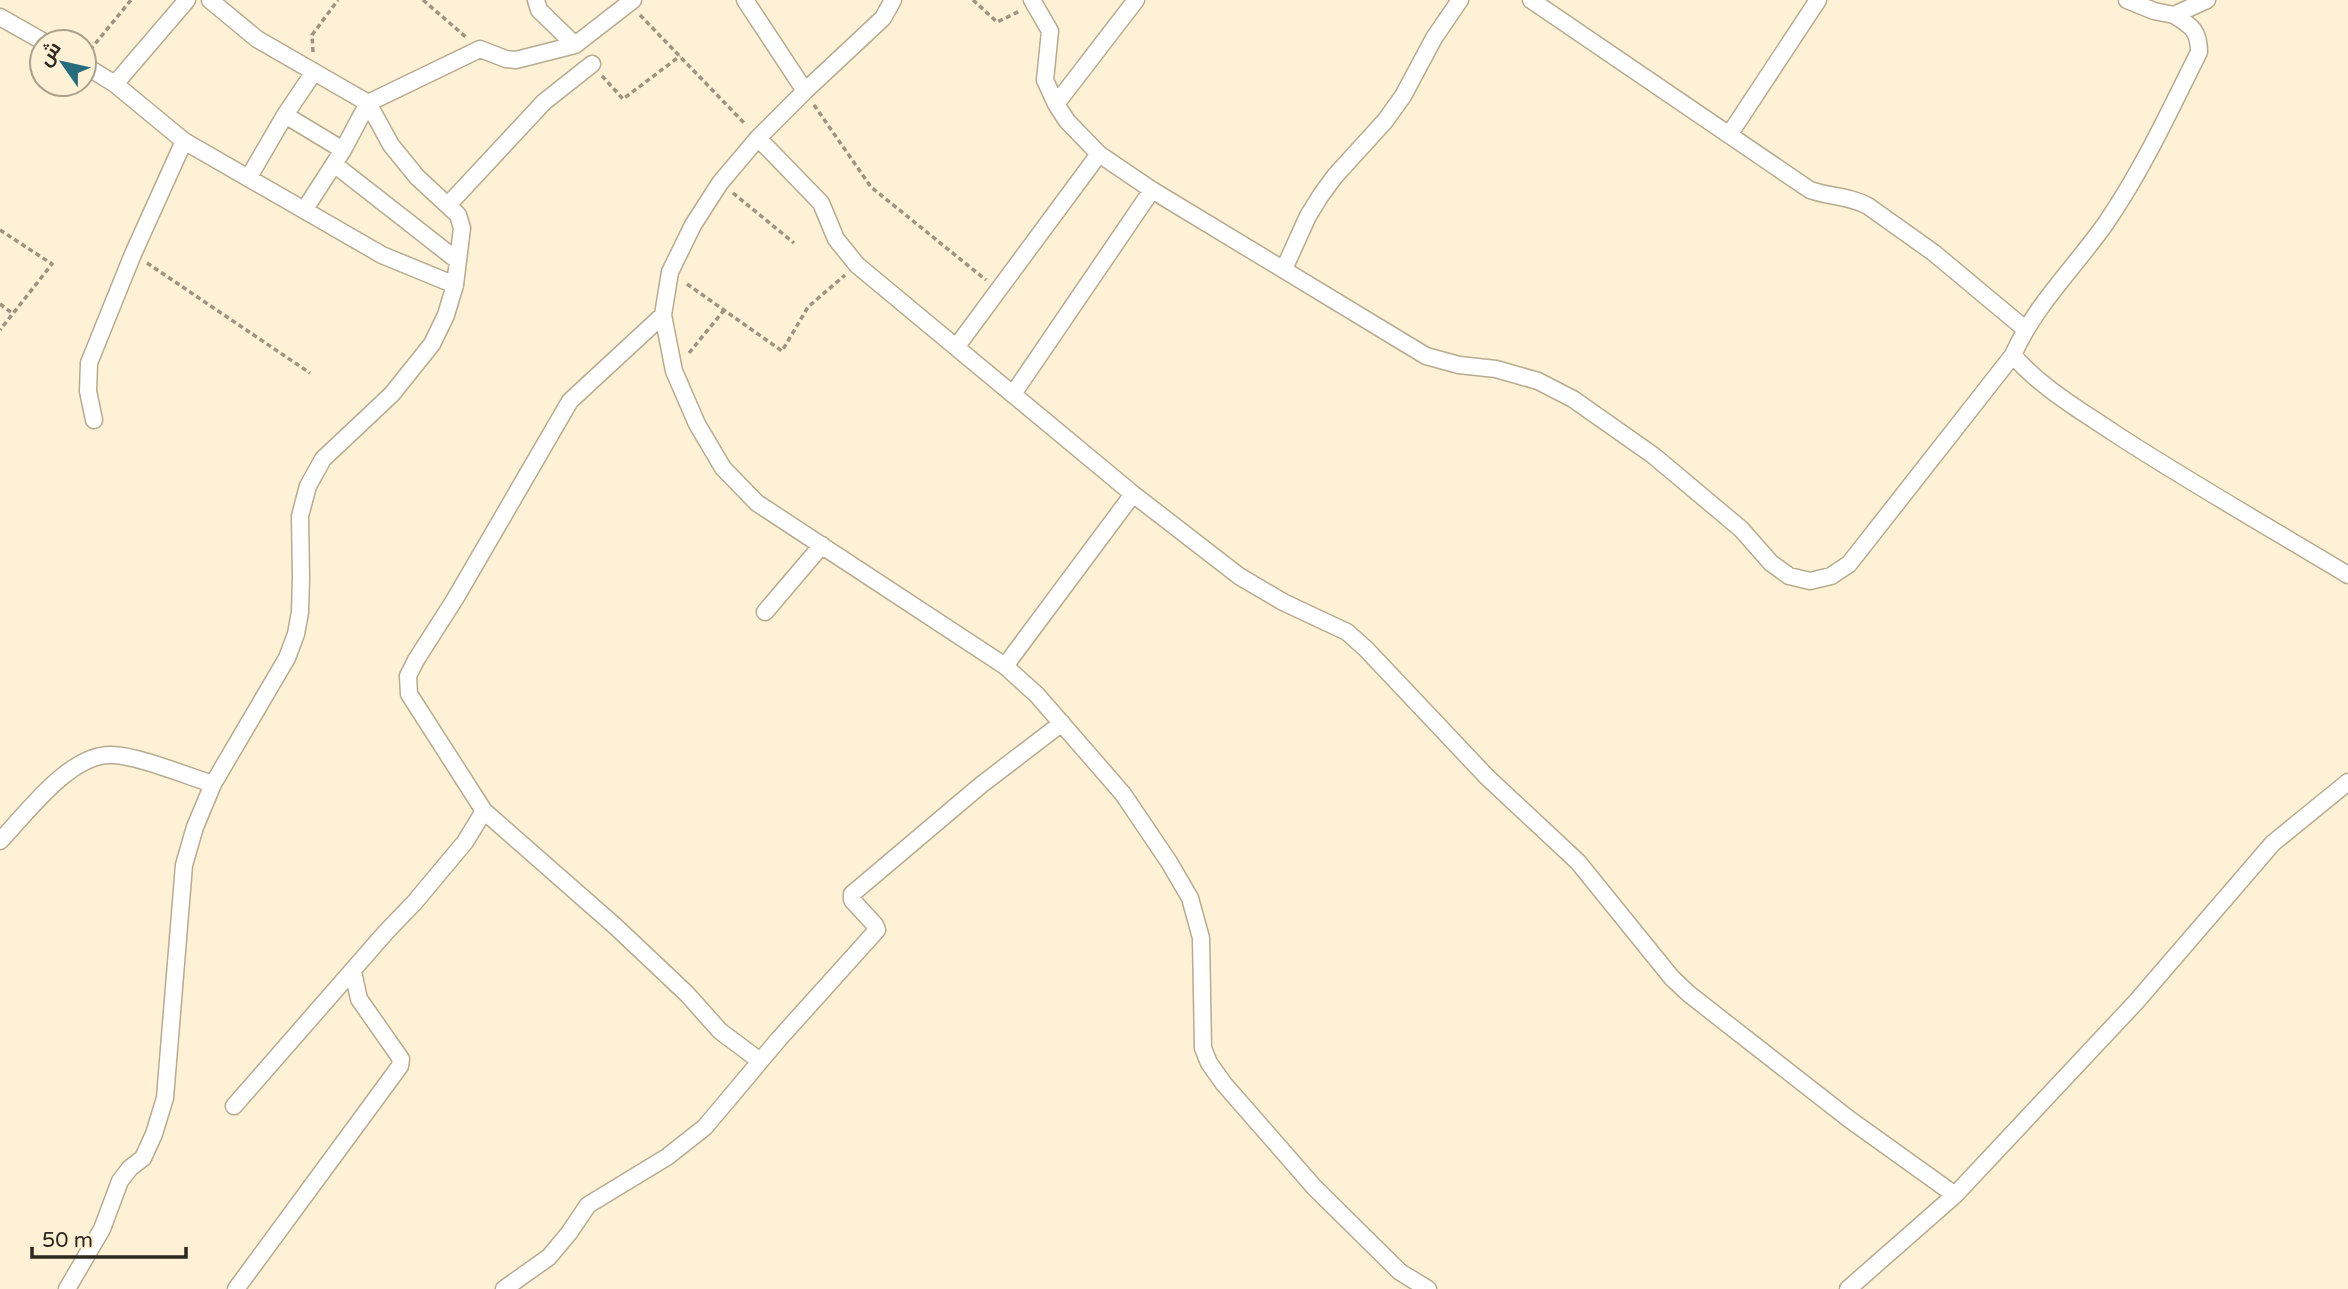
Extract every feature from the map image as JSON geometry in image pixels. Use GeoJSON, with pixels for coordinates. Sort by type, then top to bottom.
{"type":"FeatureCollection","features":[{"type":"Feature","properties":{"kind":"street"},"geometry":{"type":"LineString","coordinates":[[114,85],[187,0]]}},
{"type":"Feature","properties":{"kind":"street"},"geometry":{"type":"LineString","coordinates":[[66,1289],[102,1229],[120,1181],[130,1168],[143,1158],[154,1135],[165,1098],[184,865],[195,827],[213,784],[287,658],[296,634],[300,612],[300,516],[308,486],[323,459],[393,394],[432,344],[446,315],[455,285],[458,261],[461,228],[458,215],[417,177],[391,145],[368,103],[257,39],[210,0]]}},
{"type":"Feature","properties":{"kind":"street"},"geometry":{"type":"LineString","coordinates":[[536,0],[539,10],[575,45]]}},
{"type":"Feature","properties":{"kind":"street"},"geometry":{"type":"LineString","coordinates":[[745,0],[804,91]]}},
{"type":"Feature","properties":{"kind":"street"},"geometry":{"type":"LineString","coordinates":[[893,0],[883,18],[758,138],[720,183],[692,225],[670,272],[663,315],[674,370],[697,424],[723,468],[757,503],[1005,666],[1037,695],[1123,794],[1190,898],[1201,938],[1202,1041],[1209,1063],[1238,1101],[1314,1187],[1400,1272],[1428,1289]]}},
{"type":"Feature","properties":{"kind":"street"},"geometry":{"type":"LineString","coordinates":[[1056,104],[1136,0]]}},
{"type":"Feature","properties":{"kind":"street"},"geometry":{"type":"LineString","coordinates":[[1284,269],[1308,216],[1321,195],[1403,96],[1434,38],[1460,0]]}},
{"type":"Feature","properties":{"kind":"street"},"geometry":{"type":"LineString","coordinates":[[1531,0],[1811,190],[1823,195],[1857,200],[1868,206],[1934,253],[2025,329]]}},
{"type":"Feature","properties":{"kind":"street"},"geometry":{"type":"LineString","coordinates":[[1730,135],[1818,0]]}},
{"type":"Feature","properties":{"kind":"street"},"geometry":{"type":"LineString","coordinates":[[1033,2],[1050,32],[1045,80],[1056,104],[1072,127],[1098,154],[1152,190],[1426,356],[1528,378],[1573,399],[1654,456],[1741,529],[1771,563],[1789,576],[1810,581],[1831,576],[1849,564],[2013,355],[2025,329],[2106,223],[2141,165],[2199,52],[2199,38],[2192,27],[2174,15],[2154,11],[2127,0]]}},
{"type":"Feature","properties":{"kind":"street"},"geometry":{"type":"LineString","coordinates":[[2174,15],[2207,0]]}},
{"type":"Feature","properties":{"kind":"street"},"geometry":{"type":"LineString","coordinates":[[305,209],[339,157],[368,103],[480,49],[516,60],[575,45],[631,2]]}},
{"type":"Feature","properties":{"kind":"street"},"geometry":{"type":"LineString","coordinates":[[0,17],[28,33]]}},
{"type":"Feature","properties":{"kind":"street"},"geometry":{"type":"LineString","coordinates":[[448,205],[544,102],[592,64]]}},
{"type":"Feature","properties":{"kind":"street"},"geometry":{"type":"LineString","coordinates":[[249,177],[314,72]]}},
{"type":"Feature","properties":{"kind":"street"},"geometry":{"type":"LineString","coordinates":[[98,74],[184,141],[382,255],[455,285]]}},
{"type":"Feature","properties":{"kind":"street"},"geometry":{"type":"LineString","coordinates":[[285,115],[339,157],[458,261]]}},
{"type":"Feature","properties":{"kind":"street"},"geometry":{"type":"LineString","coordinates":[[758,138],[821,203],[836,239],[857,265],[1133,495],[1239,576],[1283,602],[1347,632],[1488,777],[1578,862],[1672,978],[1689,994],[1849,1119],[1955,1195]]}},
{"type":"Feature","properties":{"kind":"street"},"geometry":{"type":"LineString","coordinates":[[94,420],[88,391],[89,363],[133,254],[184,141]]}},
{"type":"Feature","properties":{"kind":"street"},"geometry":{"type":"LineString","coordinates":[[957,346],[1098,154]]}},
{"type":"Feature","properties":{"kind":"street"},"geometry":{"type":"LineString","coordinates":[[1013,394],[1152,190]]}},
{"type":"Feature","properties":{"kind":"street"},"geometry":{"type":"LineString","coordinates":[[663,315],[570,401],[455,599],[416,660],[408,677],[409,694],[484,811],[615,926],[687,994],[720,1031],[760,1061]]}},
{"type":"Feature","properties":{"kind":"street"},"geometry":{"type":"LineString","coordinates":[[2013,355],[2037,377],[2094,420],[2348,575]]}},
{"type":"Feature","properties":{"kind":"street"},"geometry":{"type":"LineString","coordinates":[[1005,666],[1133,495]]}},
{"type":"Feature","properties":{"kind":"street"},"geometry":{"type":"LineString","coordinates":[[765,612],[822,545]]}},
{"type":"Feature","properties":{"kind":"street"},"geometry":{"type":"LineString","coordinates":[[504,1289],[550,1257],[588,1205],[667,1157],[705,1126],[877,930],[852,900],[852,894],[981,785],[1062,723]]}},
{"type":"Feature","properties":{"kind":"street"},"geometry":{"type":"LineString","coordinates":[[0,841],[64,774],[86,759],[113,754],[213,784]]}},
{"type":"Feature","properties":{"kind":"street"},"geometry":{"type":"LineString","coordinates":[[1848,1289],[1955,1195],[2136,1002],[2273,843],[2348,782]]}},
{"type":"Feature","properties":{"kind":"street"},"geometry":{"type":"LineString","coordinates":[[234,1106],[465,842],[484,811]]}},
{"type":"Feature","properties":{"kind":"street"},"geometry":{"type":"LineString","coordinates":[[236,1289],[400,1066],[401,1059],[359,999],[353,972]]}},
{"type":"Feature","properties":{"kind":"path"},"geometry":{"type":"LineString","coordinates":[[98,40],[131,0]]}},
{"type":"Feature","properties":{"kind":"path"},"geometry":{"type":"LineString","coordinates":[[314,72],[312,35],[338,0]]}},
{"type":"Feature","properties":{"kind":"path"},"geometry":{"type":"LineString","coordinates":[[423,0],[480,49]]}},
{"type":"Feature","properties":{"kind":"path"},"geometry":{"type":"LineString","coordinates":[[973,0],[997,22],[1033,2]]}},
{"type":"Feature","properties":{"kind":"path"},"geometry":{"type":"LineString","coordinates":[[631,2],[758,138]]}},
{"type":"Feature","properties":{"kind":"path"},"geometry":{"type":"LineString","coordinates":[[592,64],[623,99],[680,56]]}},
{"type":"Feature","properties":{"kind":"path"},"geometry":{"type":"LineString","coordinates":[[804,91],[871,187],[998,290]]}},
{"type":"Feature","properties":{"kind":"path"},"geometry":{"type":"LineString","coordinates":[[720,183],[794,243]]}},
{"type":"Feature","properties":{"kind":"path"},"geometry":{"type":"LineString","coordinates":[[0,230],[52,264],[0,330]]}},
{"type":"Feature","properties":{"kind":"path"},"geometry":{"type":"LineString","coordinates":[[133,254],[310,373]]}},
{"type":"Feature","properties":{"kind":"path"},"geometry":{"type":"LineString","coordinates":[[670,272],[782,351],[808,307],[857,265]]}},
{"type":"Feature","properties":{"kind":"path"},"geometry":{"type":"LineString","coordinates":[[0,304],[12,313]]}},
{"type":"Feature","properties":{"kind":"path"},"geometry":{"type":"LineString","coordinates":[[674,370],[725,309]]}}]}
